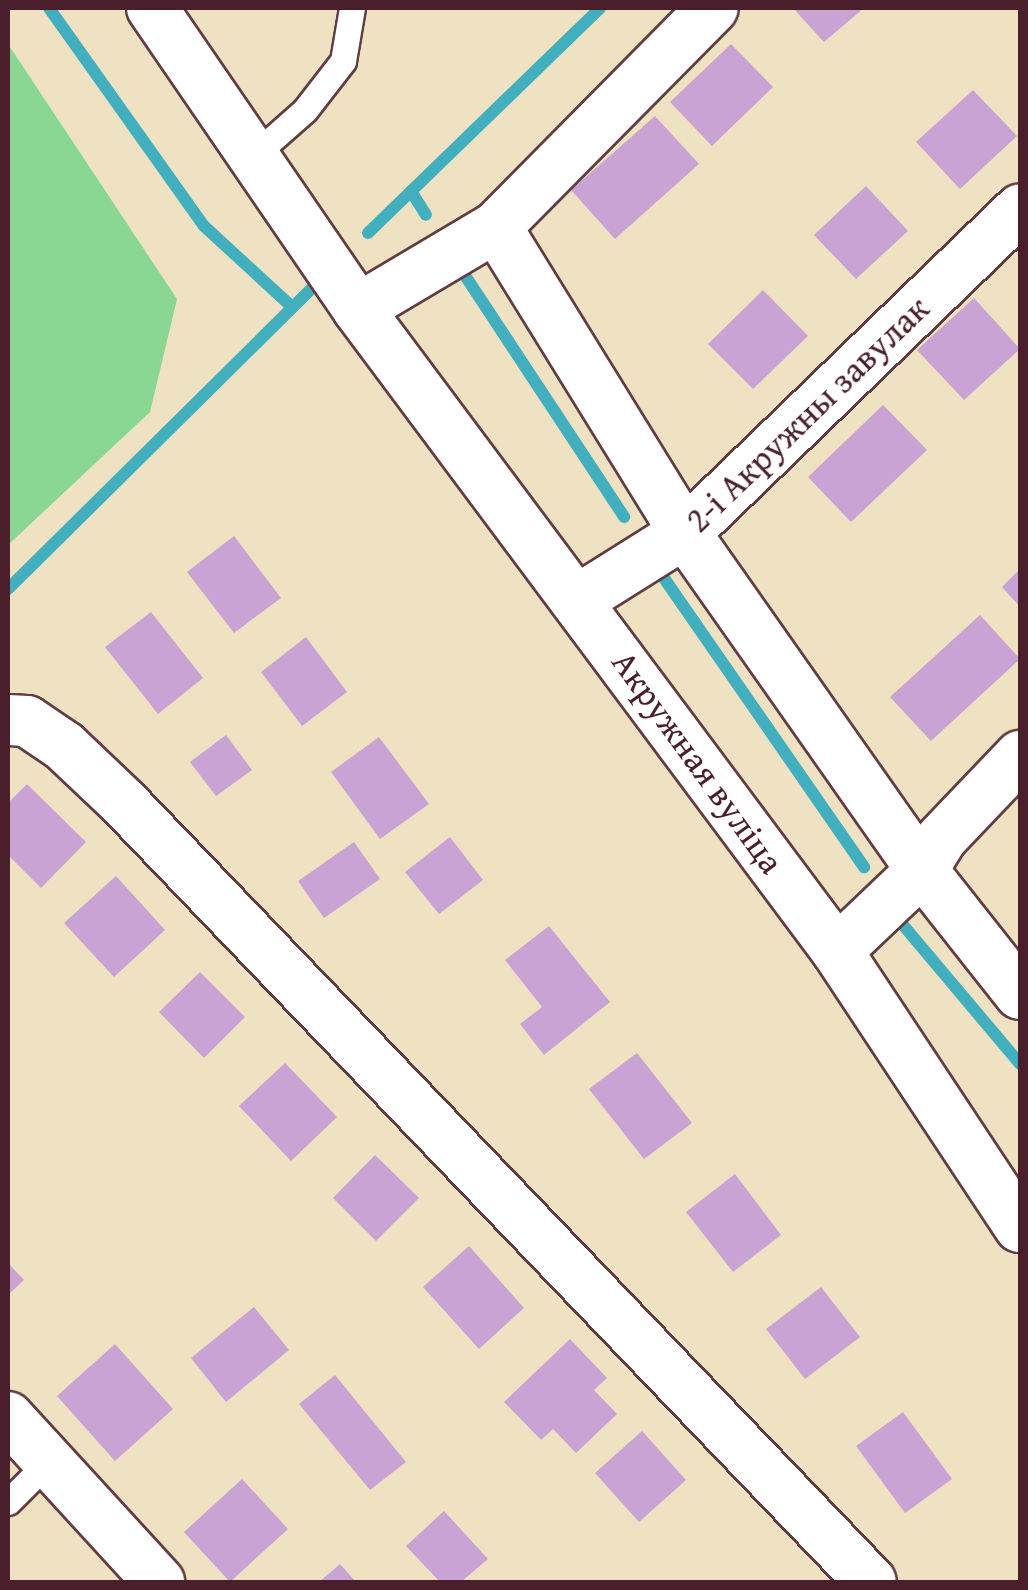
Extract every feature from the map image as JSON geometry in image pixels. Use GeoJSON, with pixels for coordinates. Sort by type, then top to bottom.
{"type":"FeatureCollection","features":[{"type":"Feature","properties":{"kind":"street","name":"Акружная вуліца"},"geometry":{"type":"LineString","coordinates":[[152,8],[358,309],[837,951],[1020,1227]]}},
{"type":"Feature","properties":{"kind":"street"},"geometry":{"type":"LineString","coordinates":[[358,309],[496,226],[713,8]]}},
{"type":"Feature","properties":{"kind":"street","name":"2-і Акружны завулак"},"geometry":{"type":"LineString","coordinates":[[578,600],[685,532],[1020,209]]}},
{"type":"Feature","properties":{"kind":"street"},"geometry":{"type":"LineString","coordinates":[[496,226],[685,532],[922,870],[1020,994]]}},
{"type":"Feature","properties":{"kind":"street"},"geometry":{"type":"LineString","coordinates":[[8,720],[28,722],[64,746],[124,804],[871,1582]]}},
{"type":"Feature","properties":{"kind":"street"},"geometry":{"type":"LineString","coordinates":[[837,951],[922,870],[940,839],[1020,756]]}},
{"type":"Feature","properties":{"kind":"street"},"geometry":{"type":"LineString","coordinates":[[8,1417],[158,1582]]}},
{"type":"Feature","properties":{"kind":"lane"},"geometry":{"type":"LineString","coordinates":[[253,156],[305,110],[344,61],[352,8]]}},
{"type":"Feature","properties":{"kind":"lane"},"geometry":{"type":"LineString","coordinates":[[8,1502],[48,1462]]}},
{"type":"Feature","properties":{"kind":"green space"},"geometry":{"type":"Polygon","coordinates":[[[8,44],[177,299],[150,412],[8,545],[8,44]]]}},
{"type":"Feature","properties":{"kind":"building"},"geometry":{"type":"Polygon","coordinates":[[[793,8],[864,8],[824,42],[793,8]]]}},
{"type":"Feature","properties":{"kind":"building"},"geometry":{"type":"Polygon","coordinates":[[[731,44],[773,87],[712,146],[670,102],[731,44]]]}},
{"type":"Feature","properties":{"kind":"building"},"geometry":{"type":"Polygon","coordinates":[[[973,90],[1017,136],[960,189],[916,142],[973,90]]]}},
{"type":"Feature","properties":{"kind":"building"},"geometry":{"type":"Polygon","coordinates":[[[655,116],[699,164],[615,239],[571,190],[655,116]]]}},
{"type":"Feature","properties":{"kind":"building"},"geometry":{"type":"Polygon","coordinates":[[[866,186],[908,231],[856,279],[814,235],[866,186]]]}},
{"type":"Feature","properties":{"kind":"building"},"geometry":{"type":"Polygon","coordinates":[[[763,290],[808,336],[753,389],[708,344],[763,290]]]}},
{"type":"Feature","properties":{"kind":"building"},"geometry":{"type":"Polygon","coordinates":[[[974,298],[1020,349],[964,400],[917,350],[974,298]]]}},
{"type":"Feature","properties":{"kind":"building"},"geometry":{"type":"Polygon","coordinates":[[[883,405],[927,450],[851,522],[808,477],[883,405]]]}},
{"type":"Feature","properties":{"kind":"building"},"geometry":{"type":"Polygon","coordinates":[[[234,536],[281,598],[234,633],[187,572],[234,536]]]}},
{"type":"Feature","properties":{"kind":"building"},"geometry":{"type":"Polygon","coordinates":[[[1020,569],[1020,607],[1002,587],[1020,569]]]}},
{"type":"Feature","properties":{"kind":"building"},"geometry":{"type":"Polygon","coordinates":[[[151,612],[203,678],[158,714],[105,647],[151,612]]]}},
{"type":"Feature","properties":{"kind":"building"},"geometry":{"type":"Polygon","coordinates":[[[980,615],[1020,659],[931,741],[890,697],[980,615]]]}},
{"type":"Feature","properties":{"kind":"building"},"geometry":{"type":"Polygon","coordinates":[[[306,637],[347,692],[302,726],[261,672],[306,637]]]}},
{"type":"Feature","properties":{"kind":"building"},"geometry":{"type":"Polygon","coordinates":[[[226,735],[252,770],[216,796],[190,762],[226,735]]]}},
{"type":"Feature","properties":{"kind":"building"},"geometry":{"type":"Polygon","coordinates":[[[379,737],[429,804],[380,839],[331,772],[379,737]]]}},
{"type":"Feature","properties":{"kind":"building"},"geometry":{"type":"Polygon","coordinates":[[[27,784],[86,842],[41,888],[8,855],[8,803],[27,784]]]}},
{"type":"Feature","properties":{"kind":"building"},"geometry":{"type":"Polygon","coordinates":[[[450,837],[483,880],[439,914],[405,872],[450,837]]]}},
{"type":"Feature","properties":{"kind":"building"},"geometry":{"type":"Polygon","coordinates":[[[354,842],[380,879],[324,918],[298,881],[354,842]]]}},
{"type":"Feature","properties":{"kind":"building"},"geometry":{"type":"Polygon","coordinates":[[[116,876],[165,930],[114,977],[64,923],[116,876]]]}},
{"type":"Feature","properties":{"kind":"building"},"geometry":{"type":"Polygon","coordinates":[[[549,926],[610,1002],[544,1055],[520,1024],[542,1007],[505,960],[549,926]]]}},
{"type":"Feature","properties":{"kind":"building"},"geometry":{"type":"Polygon","coordinates":[[[200,972],[245,1017],[204,1058],[159,1012],[200,972]]]}},
{"type":"Feature","properties":{"kind":"building"},"geometry":{"type":"Polygon","coordinates":[[[637,1053],[692,1123],[644,1159],[589,1089],[637,1053]]]}},
{"type":"Feature","properties":{"kind":"building"},"geometry":{"type":"Polygon","coordinates":[[[285,1063],[337,1117],[291,1161],[239,1106],[285,1063]]]}},
{"type":"Feature","properties":{"kind":"building"},"geometry":{"type":"Polygon","coordinates":[[[375,1155],[419,1198],[376,1241],[333,1198],[375,1155]]]}},
{"type":"Feature","properties":{"kind":"building"},"geometry":{"type":"Polygon","coordinates":[[[735,1174],[781,1235],[733,1272],[686,1212],[735,1174]]]}},
{"type":"Feature","properties":{"kind":"building"},"geometry":{"type":"Polygon","coordinates":[[[469,1246],[524,1308],[479,1349],[423,1287],[469,1246]]]}},
{"type":"Feature","properties":{"kind":"building"},"geometry":{"type":"Polygon","coordinates":[[[8,1263],[24,1280],[8,1295],[8,1263]]]}},
{"type":"Feature","properties":{"kind":"building"},"geometry":{"type":"Polygon","coordinates":[[[821,1287],[860,1337],[805,1379],[766,1329],[821,1287]]]}},
{"type":"Feature","properties":{"kind":"building"},"geometry":{"type":"Polygon","coordinates":[[[254,1307],[289,1350],[226,1402],[191,1358],[254,1307]]]}},
{"type":"Feature","properties":{"kind":"building"},"geometry":{"type":"Polygon","coordinates":[[[570,1339],[607,1378],[594,1390],[617,1414],[576,1453],[553,1429],[541,1440],[504,1402],[570,1339]]]}},
{"type":"Feature","properties":{"kind":"building"},"geometry":{"type":"Polygon","coordinates":[[[115,1344],[173,1409],[115,1461],[57,1396],[115,1344]]]}},
{"type":"Feature","properties":{"kind":"building"},"geometry":{"type":"Polygon","coordinates":[[[335,1375],[406,1462],[370,1490],[299,1404],[335,1375]]]}},
{"type":"Feature","properties":{"kind":"building"},"geometry":{"type":"Polygon","coordinates":[[[903,1412],[952,1479],[905,1513],[856,1446],[903,1412]]]}},
{"type":"Feature","properties":{"kind":"building"},"geometry":{"type":"Polygon","coordinates":[[[642,1431],[686,1480],[639,1522],[595,1473],[642,1431]]]}},
{"type":"Feature","properties":{"kind":"building"},"geometry":{"type":"Polygon","coordinates":[[[242,1479],[288,1529],[230,1582],[184,1532],[242,1479]]]}},
{"type":"Feature","properties":{"kind":"building"},"geometry":{"type":"Polygon","coordinates":[[[444,1511],[488,1559],[461,1582],[440,1582],[406,1546],[444,1511]]]}},
{"type":"Feature","properties":{"kind":"building"},"geometry":{"type":"Polygon","coordinates":[[[340,1564],[356,1582],[319,1582],[340,1564]]]}},
{"type":"Feature","properties":{"kind":"waterway"},"geometry":{"type":"LineString","coordinates":[[49,8],[204,226],[292,307]]}},
{"type":"Feature","properties":{"kind":"waterway"},"geometry":{"type":"LineString","coordinates":[[368,233],[600,8]]}},
{"type":"Feature","properties":{"kind":"waterway"},"geometry":{"type":"LineString","coordinates":[[411,191],[426,215]]}},
{"type":"Feature","properties":{"kind":"waterway"},"geometry":{"type":"LineString","coordinates":[[464,274],[624,517]]}},
{"type":"Feature","properties":{"kind":"waterway"},"geometry":{"type":"LineString","coordinates":[[8,589],[313,287]]}},
{"type":"Feature","properties":{"kind":"waterway"},"geometry":{"type":"LineString","coordinates":[[657,568],[864,867]]}},
{"type":"Feature","properties":{"kind":"waterway"},"geometry":{"type":"LineString","coordinates":[[903,925],[1020,1064]]}}]}
